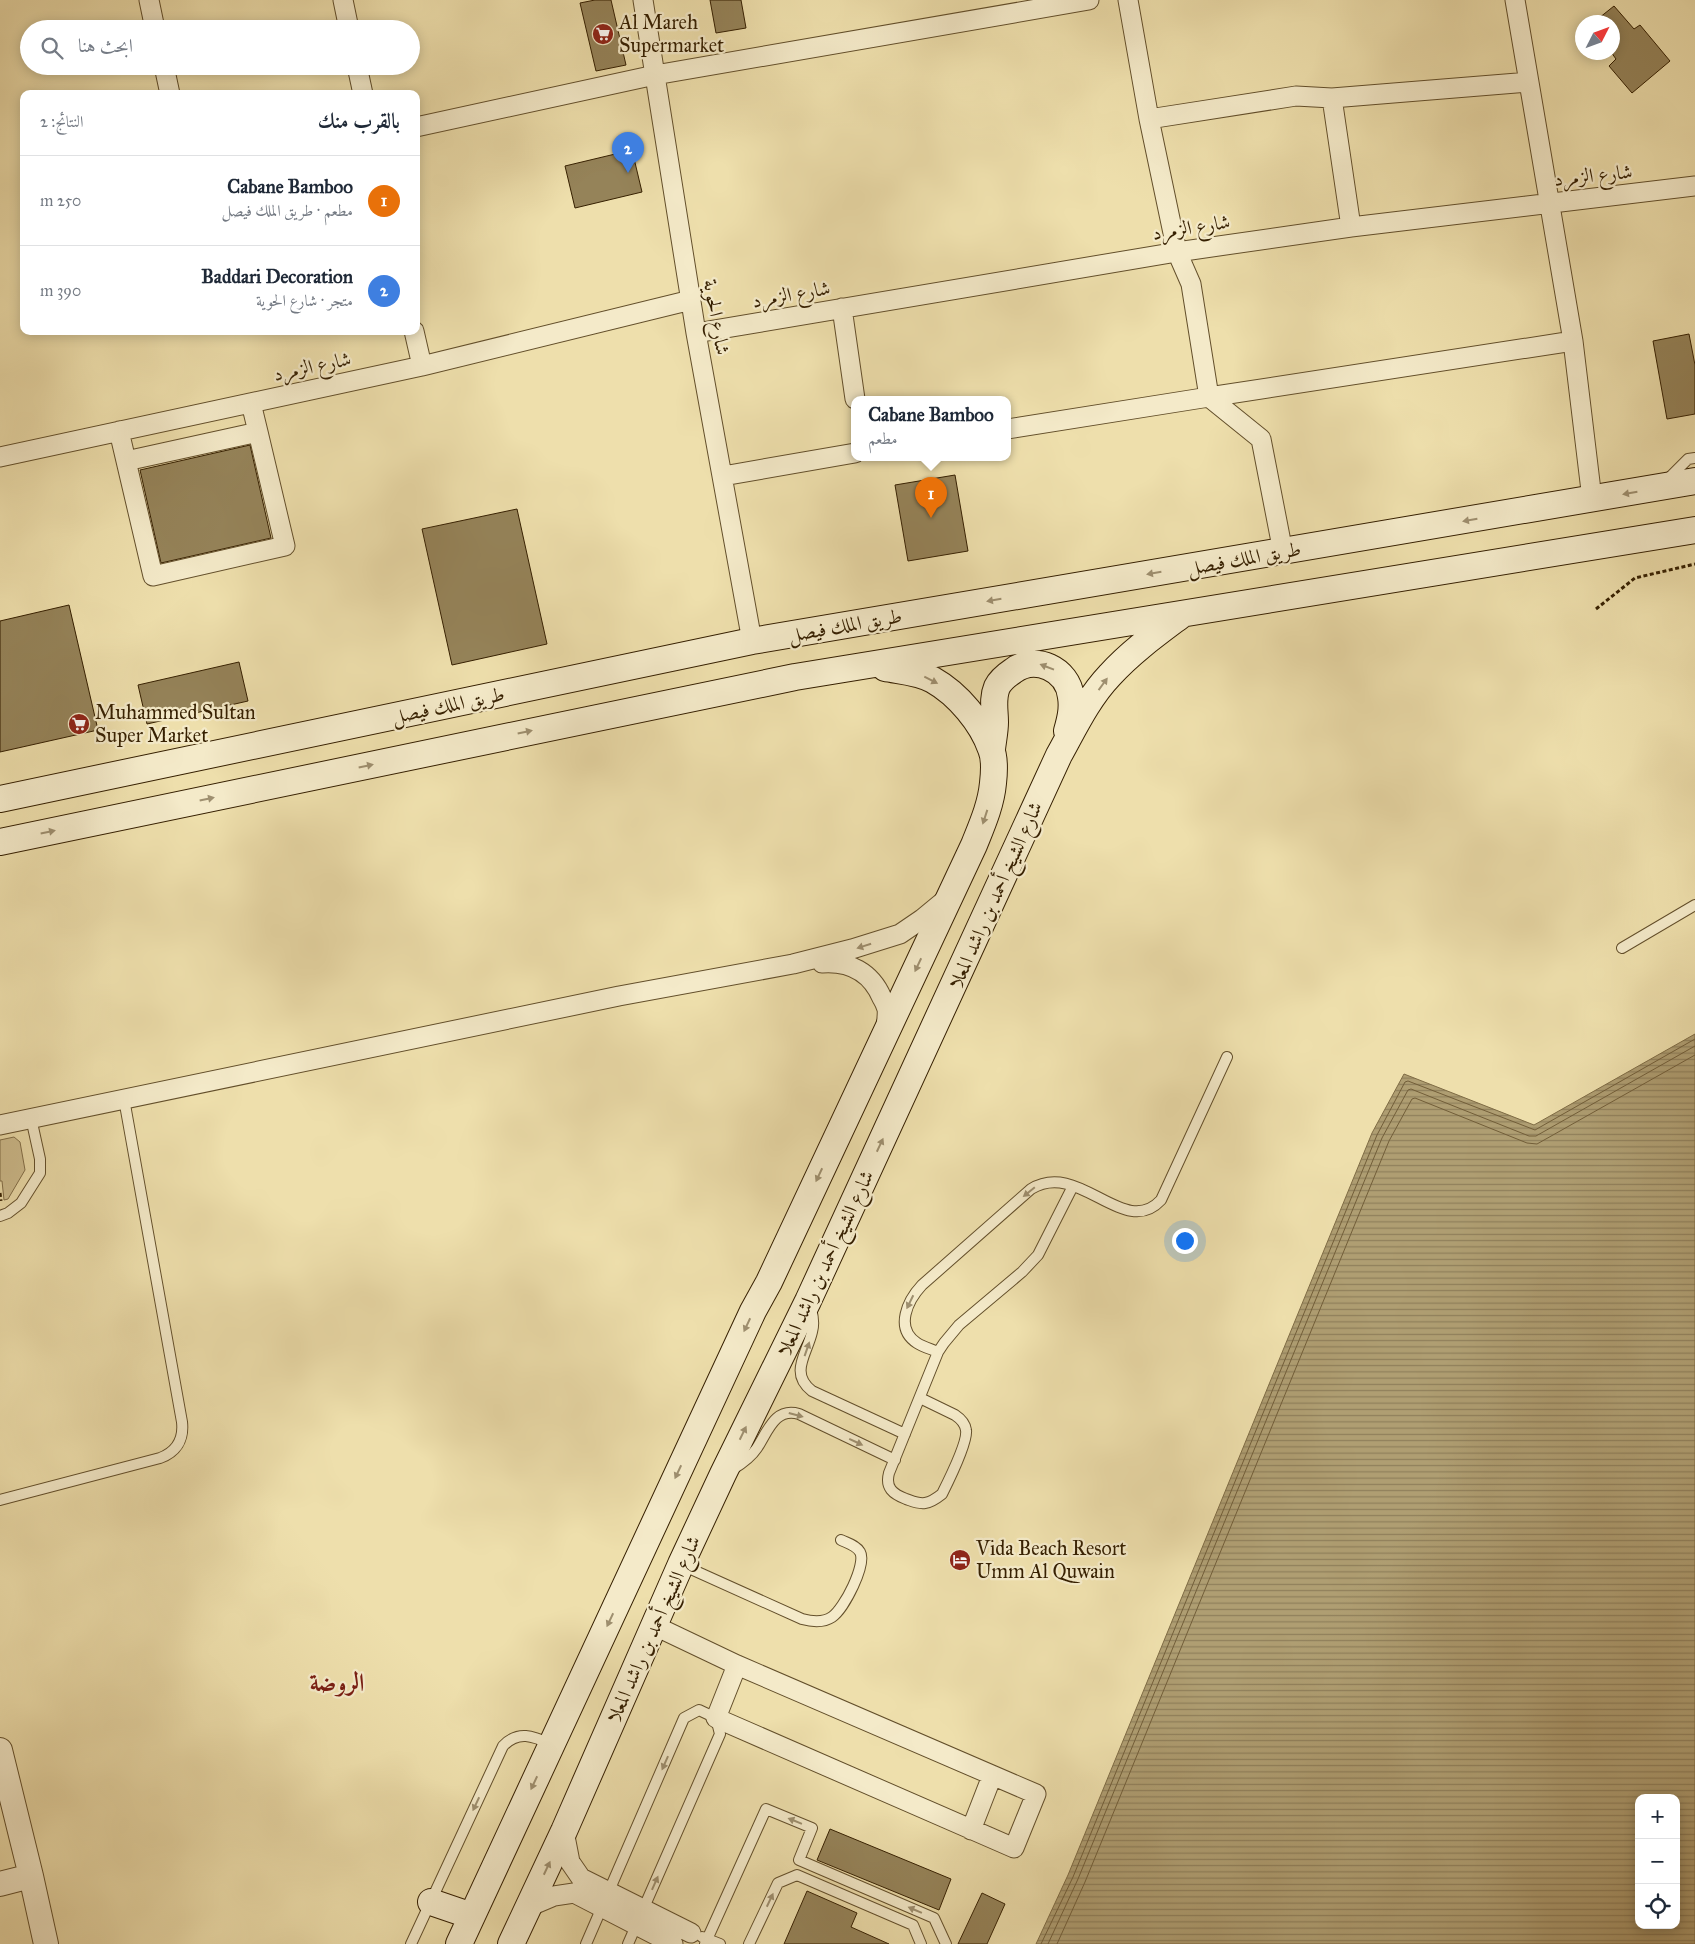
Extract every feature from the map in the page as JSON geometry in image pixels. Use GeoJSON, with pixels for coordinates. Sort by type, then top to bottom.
{"type":"FeatureCollection","features":[{"type":"Feature","properties":{"kind":"main road","name":"طريق الملك فيصل"},"geometry":{"type":"LineString","coordinates":[[0,799],[752,641],[1695,481]]}},
{"type":"Feature","properties":{"kind":"main road"},"geometry":{"type":"LineString","coordinates":[[0,842],[744,686],[1695,530]]}},
{"type":"Feature","properties":{"kind":"main road","name":"شارع الشيخ أحمد بن راشد المعلا"},"geometry":{"type":"LineString","coordinates":[[511,1944],[564,1831],[681,1564],[808,1300],[1058,755],[1087,706],[1109,676],[1149,639],[1184,613]]}},
{"type":"Feature","properties":{"kind":"main road"},"geometry":{"type":"LineString","coordinates":[[992,751],[995,722],[993,701],[997,686],[1019,666],[1031,663],[1044,664],[1055,670],[1066,681],[1071,695],[1071,718],[1058,755]]}},
{"type":"Feature","properties":{"kind":"main road","name":"شارع الشيخ أحمد بن راشد المعلا"},"geometry":{"type":"LineString","coordinates":[[459,1944],[753,1311],[769,1282],[974,845],[986,814],[994,782],[992,751],[980,725],[956,697],[933,680],[912,672],[867,665]]}},
{"type":"Feature","properties":{"kind":"main road"},"geometry":{"type":"LineString","coordinates":[[431,1902],[472,1916]]}},
{"type":"Feature","properties":{"kind":"street"},"geometry":{"type":"LineString","coordinates":[[149,0],[153,20]]}},
{"type":"Feature","properties":{"kind":"street"},"geometry":{"type":"LineString","coordinates":[[343,0],[347,20]]}},
{"type":"Feature","properties":{"kind":"street","name":"شارع الحوية"},"geometry":{"type":"LineString","coordinates":[[643,0],[696,333],[752,641]]}},
{"type":"Feature","properties":{"kind":"street"},"geometry":{"type":"LineString","coordinates":[[420,125],[655,75],[1089,0]]}},
{"type":"Feature","properties":{"kind":"street"},"geometry":{"type":"LineString","coordinates":[[1128,0],[1149,119],[1177,252],[1190,284],[1209,396],[1261,439],[1283,552]]}},
{"type":"Feature","properties":{"kind":"street"},"geometry":{"type":"LineString","coordinates":[[1515,0],[1573,341],[1592,499]]}},
{"type":"Feature","properties":{"kind":"street"},"geometry":{"type":"LineString","coordinates":[[166,75],[169,90]]}},
{"type":"Feature","properties":{"kind":"street"},"geometry":{"type":"LineString","coordinates":[[359,75],[362,90]]}},
{"type":"Feature","properties":{"kind":"street"},"geometry":{"type":"LineString","coordinates":[[1149,119],[1296,96],[1332,98],[1529,82]]}},
{"type":"Feature","properties":{"kind":"street"},"geometry":{"type":"LineString","coordinates":[[1332,98],[1350,227]]}},
{"type":"Feature","properties":{"kind":"street","name":"شارع الزمرد"},"geometry":{"type":"LineString","coordinates":[[696,333],[1177,252],[1350,227],[1695,186]]}},
{"type":"Feature","properties":{"kind":"street","name":"شارع الزمرد"},"geometry":{"type":"LineString","coordinates":[[0,457],[422,366],[691,300]]}},
{"type":"Feature","properties":{"kind":"street"},"geometry":{"type":"LineString","coordinates":[[842,308],[855,396]]}},
{"type":"Feature","properties":{"kind":"street"},"geometry":{"type":"LineString","coordinates":[[415,335],[422,366]]}},
{"type":"Feature","properties":{"kind":"street"},"geometry":{"type":"LineString","coordinates":[[1011,428],[1209,396],[1573,341]]}},
{"type":"Feature","properties":{"kind":"street"},"geometry":{"type":"LineString","coordinates":[[119,431],[153,576],[172,572],[285,546],[251,403]]}},
{"type":"Feature","properties":{"kind":"street"},"geometry":{"type":"LineString","coordinates":[[126,461],[258,432]]}},
{"type":"Feature","properties":{"kind":"street"},"geometry":{"type":"LineString","coordinates":[[723,476],[851,455]]}},
{"type":"Feature","properties":{"kind":"street"},"geometry":{"type":"LineString","coordinates":[[0,1125],[619,996],[794,964],[852,950],[900,934],[950,896]]}},
{"type":"Feature","properties":{"kind":"street"},"geometry":{"type":"LineString","coordinates":[[794,964],[834,962],[853,966],[869,976],[880,992],[887,1009],[886,1033]]}},
{"type":"Feature","properties":{"kind":"street"},"geometry":{"type":"LineString","coordinates":[[653,1626],[737,1665],[1036,1794],[1014,1848],[716,1718],[737,1665]]}},
{"type":"Feature","properties":{"kind":"street"},"geometry":{"type":"LineString","coordinates":[[0,1750],[46,1944]]}},
{"type":"Feature","properties":{"kind":"street"},"geometry":{"type":"LineString","coordinates":[[971,1830],[992,1776]]}},
{"type":"Feature","properties":{"kind":"street"},"geometry":{"type":"LineString","coordinates":[[564,1831],[570,1862],[581,1878],[605,1899],[640,1917],[701,1939]]}},
{"type":"Feature","properties":{"kind":"street"},"geometry":{"type":"LineString","coordinates":[[0,1884],[31,1876]]}},
{"type":"Feature","properties":{"kind":"street"},"geometry":{"type":"LineString","coordinates":[[528,1907],[554,1896],[574,1893],[605,1899]]}},
{"type":"Feature","properties":{"kind":"street"},"geometry":{"type":"LineString","coordinates":[[640,1917],[673,1944]]}},
{"type":"Feature","properties":{"kind":"lane"},"geometry":{"type":"LineString","coordinates":[[1659,487],[1688,459],[1695,458]]}},
{"type":"Feature","properties":{"kind":"lane"},"geometry":{"type":"LineString","coordinates":[[1622,948],[1695,905]]}},
{"type":"Feature","properties":{"kind":"lane"},"geometry":{"type":"LineString","coordinates":[[938,1352],[918,1344],[908,1333],[904,1319],[906,1310],[915,1292],[1031,1189],[1044,1182],[1067,1183],[1134,1212],[1149,1210],[1156,1205],[1161,1200],[1227,1057]]}},
{"type":"Feature","properties":{"kind":"lane"},"geometry":{"type":"LineString","coordinates":[[0,1500],[160,1458],[173,1451],[181,1438],[182,1422],[124,1099]]}},
{"type":"Feature","properties":{"kind":"lane"},"geometry":{"type":"LineString","coordinates":[[0,1216],[8,1213],[21,1203],[40,1173],[40,1158],[31,1118]]}},
{"type":"Feature","properties":{"kind":"lane"},"geometry":{"type":"LineString","coordinates":[[920,1398],[960,1418],[966,1428],[965,1440],[942,1494],[925,1503],[913,1502],[895,1494],[888,1487],[888,1482],[905,1434],[938,1352],[959,1325],[1022,1272],[1038,1255],[1074,1186]]}},
{"type":"Feature","properties":{"kind":"lane"},"geometry":{"type":"LineString","coordinates":[[808,1300],[813,1321],[812,1332],[800,1369],[803,1382],[812,1391],[905,1434]]}},
{"type":"Feature","properties":{"kind":"lane"},"geometry":{"type":"LineString","coordinates":[[723,1474],[742,1464],[750,1457],[774,1419],[786,1413],[800,1414],[895,1460]]}},
{"type":"Feature","properties":{"kind":"lane"},"geometry":{"type":"LineString","coordinates":[[681,1564],[802,1619],[815,1622],[833,1617],[841,1608],[862,1562],[860,1551],[841,1540]]}},
{"type":"Feature","properties":{"kind":"lane"},"geometry":{"type":"LineString","coordinates":[[586,1944],[684,1718],[699,1710],[716,1718],[720,1734],[628,1944]]}},
{"type":"Feature","properties":{"kind":"lane"},"geometry":{"type":"LineString","coordinates":[[411,1944],[503,1746],[515,1736],[522,1735],[530,1735],[552,1744]]}},
{"type":"Feature","properties":{"kind":"lane"},"geometry":{"type":"LineString","coordinates":[[720,1944],[701,1939],[766,1809],[812,1828],[799,1860],[934,1918],[946,1944]]}},
{"type":"Feature","properties":{"kind":"lane"},"geometry":{"type":"LineString","coordinates":[[750,1944],[778,1884],[797,1875],[913,1925],[922,1944]]}},
{"type":"Feature","properties":{"kind":"path"},"geometry":{"type":"LineString","coordinates":[[1596,608],[1634,578],[1695,564]]}},
{"type":"Feature","properties":{"kind":"path"},"geometry":{"type":"LineString","coordinates":[[0,1193],[2,1205]]}},
{"type":"Feature","properties":{"kind":"shaded area"},"geometry":{"type":"Polygon","coordinates":[[[14,1137],[20,1142],[25,1170],[8,1199],[4,1200],[2,1181],[0,1181],[0,1140],[14,1137]]]}},
{"type":"Feature","properties":{"kind":"water"},"geometry":{"type":"Polygon","coordinates":[[[1695,1034],[1695,1944],[1036,1944],[1068,1875],[1372,1133],[1404,1074],[1534,1125],[1695,1034]]]}},
{"type":"Feature","properties":{"kind":"building","name":"Al Mareh Supermarket"},"geometry":{"type":"Polygon","coordinates":[[[595,0],[611,0],[626,65],[596,71],[580,3],[595,0]]]}},
{"type":"Feature","properties":{"kind":"building"},"geometry":{"type":"Polygon","coordinates":[[[710,0],[741,0],[746,28],[716,33],[710,0]]]}},
{"type":"Feature","properties":{"kind":"building"},"geometry":{"type":"Polygon","coordinates":[[[1614,6],[1634,29],[1640,25],[1670,61],[1632,93],[1609,66],[1615,60],[1620,60],[1620,15],[1603,15],[1614,6]]]}},
{"type":"Feature","properties":{"kind":"building"},"geometry":{"type":"Polygon","coordinates":[[[632,150],[642,192],[575,208],[565,166],[632,150]]]}},
{"type":"Feature","properties":{"kind":"building"},"geometry":{"type":"Polygon","coordinates":[[[1689,334],[1695,365],[1695,414],[1667,419],[1653,341],[1689,334]]]}},
{"type":"Feature","properties":{"kind":"building"},"geometry":{"type":"Polygon","coordinates":[[[250,445],[271,538],[161,563],[140,470],[250,445]]]}},
{"type":"Feature","properties":{"kind":"building"},"geometry":{"type":"Polygon","coordinates":[[[955,475],[968,551],[908,561],[895,485],[955,475]]]}},
{"type":"Feature","properties":{"kind":"building"},"geometry":{"type":"Polygon","coordinates":[[[517,509],[547,644],[452,665],[422,529],[517,509]]]}},
{"type":"Feature","properties":{"kind":"building"},"geometry":{"type":"Polygon","coordinates":[[[69,605],[98,730],[0,752],[0,621],[69,605]]]}},
{"type":"Feature","properties":{"kind":"building"},"geometry":{"type":"Polygon","coordinates":[[[239,662],[248,701],[147,724],[138,685],[239,662]]]}},
{"type":"Feature","properties":{"kind":"building"},"geometry":{"type":"Polygon","coordinates":[[[830,1829],[951,1879],[939,1910],[817,1860],[830,1829]]]}},
{"type":"Feature","properties":{"kind":"building"},"geometry":{"type":"Polygon","coordinates":[[[807,1891],[857,1913],[851,1927],[889,1944],[784,1944],[807,1891]]]}},
{"type":"Feature","properties":{"kind":"building"},"geometry":{"type":"Polygon","coordinates":[[[982,1893],[1005,1904],[987,1944],[958,1944],[982,1893]]]}},
{"type":"Feature","properties":{"kind":"place","name":"Al Mareh Supermarket"},"geometry":{"type":"Point","coordinates":[603,34]}},
{"type":"Feature","properties":{"kind":"place","name":"Baddari Decoration"},"geometry":{"type":"Point","coordinates":[628,173]}},
{"type":"Feature","properties":{"kind":"place","name":"Cabane Bamboo"},"geometry":{"type":"Point","coordinates":[931,518]}},
{"type":"Feature","properties":{"kind":"place","name":"Muhammed Sultan Super Market"},"geometry":{"type":"Point","coordinates":[79,724]}},
{"type":"Feature","properties":{"kind":"place","name":"Vida Beach Resort Umm Al Quwain"},"geometry":{"type":"Point","coordinates":[960,1560]}},
{"type":"Feature","properties":{"kind":"district","name":"الروضة"},"geometry":{"type":"Point","coordinates":[337,1682]}}]}
